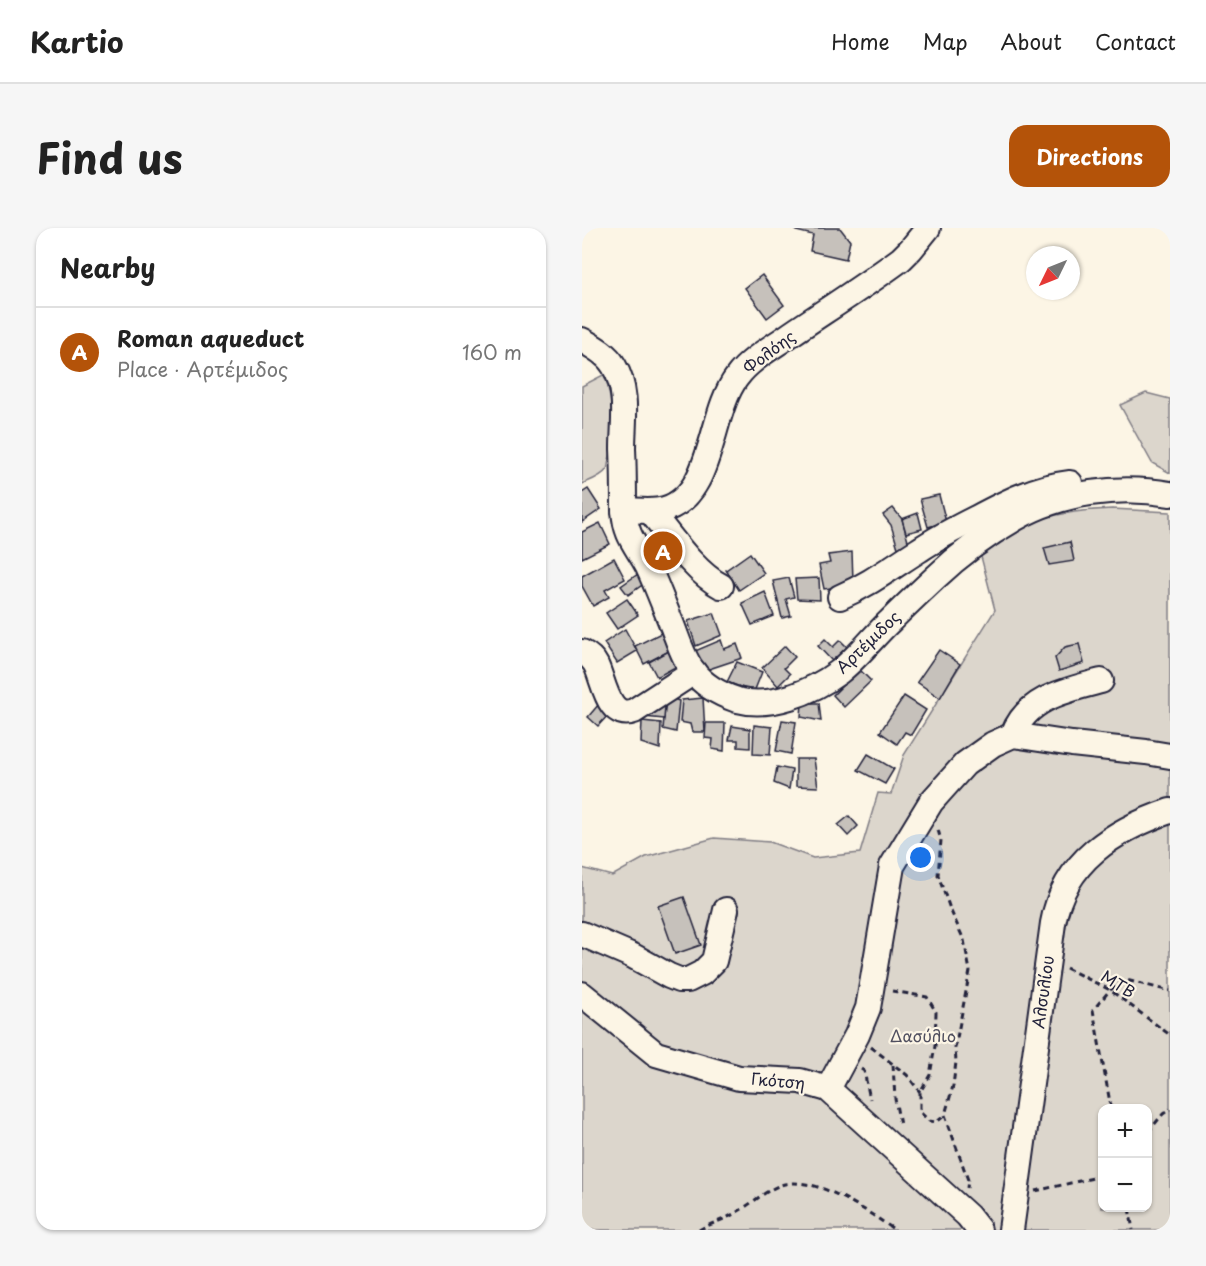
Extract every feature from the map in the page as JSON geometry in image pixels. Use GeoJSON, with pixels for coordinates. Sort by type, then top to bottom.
{"type":"FeatureCollection","features":[{"type":"Feature","properties":{"kind":"street","name":"Φολόης"},"geometry":{"type":"LineString","coordinates":[[624,510],[664,510],[685,497],[698,481],[717,420],[735,379],[743,370],[768,350],[894,264],[907,254],[928,228]]}},
{"type":"Feature","properties":{"kind":"street","name":"Αρτέμιδος"},"geometry":{"type":"LineString","coordinates":[[582,340],[600,351],[615,366],[622,388],[625,411],[624,510],[628,534],[648,567],[683,652],[694,672],[701,681],[715,691],[742,701],[777,701],[799,693],[839,672],[938,575],[981,540],[1036,508],[1066,497],[1093,493],[1138,490],[1170,494]]}},
{"type":"Feature","properties":{"kind":"street"},"geometry":{"type":"LineString","coordinates":[[840,597],[876,579],[948,533],[1029,493],[1060,484],[1101,478],[1124,481],[1138,490]]}},
{"type":"Feature","properties":{"kind":"street"},"geometry":{"type":"LineString","coordinates":[[650,511],[698,569],[721,586]]}},
{"type":"Feature","properties":{"kind":"street"},"geometry":{"type":"LineString","coordinates":[[582,652],[592,659],[610,701],[617,710],[623,713],[634,711],[694,672]]}},
{"type":"Feature","properties":{"kind":"street"},"geometry":{"type":"LineString","coordinates":[[1012,735],[1020,720],[1036,704],[1060,692],[1101,681]]}},
{"type":"Feature","properties":{"kind":"street"},"geometry":{"type":"LineString","coordinates":[[828,1089],[857,1035],[868,1008],[892,866],[931,802],[965,764],[993,744],[1012,735],[1170,756]]}},
{"type":"Feature","properties":{"kind":"street","name":"Αλσυλίου"},"geometry":{"type":"LineString","coordinates":[[1011,1230],[1057,908],[1064,890],[1080,864],[1103,843],[1170,811]]}},
{"type":"Feature","properties":{"kind":"street"},"geometry":{"type":"LineString","coordinates":[[582,934],[633,956],[669,976],[679,980],[688,980],[702,973],[714,961],[726,910]]}},
{"type":"Feature","properties":{"kind":"street","name":"Γκότση"},"geometry":{"type":"LineString","coordinates":[[582,994],[656,1054],[739,1078],[800,1081],[828,1089],[973,1223]]}},
{"type":"Feature","properties":{"kind":"path"},"geometry":{"type":"LineString","coordinates":[[872,988],[927,997],[936,1012],[935,1046],[930,1075],[920,1092],[920,1112],[928,1121],[937,1122],[945,1115],[953,1086],[955,1048],[970,971],[964,940],[938,875],[941,840],[931,802]]}},
{"type":"Feature","properties":{"kind":"path","name":"MTB"},"geometry":{"type":"LineString","coordinates":[[1048,959],[1110,990],[1170,1035]]}},
{"type":"Feature","properties":{"kind":"path"},"geometry":{"type":"LineString","coordinates":[[1110,1104],[1093,1010],[1110,990],[1126,980],[1170,991]]}},
{"type":"Feature","properties":{"kind":"path"},"geometry":{"type":"LineString","coordinates":[[857,1035],[907,1075],[920,1092]]}},
{"type":"Feature","properties":{"kind":"path"},"geometry":{"type":"LineString","coordinates":[[893,1065],[895,1099],[901,1135]]}},
{"type":"Feature","properties":{"kind":"path"},"geometry":{"type":"LineString","coordinates":[[1152,1128],[1170,1110]]}},
{"type":"Feature","properties":{"kind":"path"},"geometry":{"type":"LineString","coordinates":[[945,1115],[968,1180],[966,1195],[973,1223]]}},
{"type":"Feature","properties":{"kind":"path"},"geometry":{"type":"LineString","coordinates":[[1015,1192],[1035,1191],[1098,1177]]}},
{"type":"Feature","properties":{"kind":"path"},"geometry":{"type":"LineString","coordinates":[[699,1230],[738,1212],[763,1194],[782,1185],[806,1184],[853,1202],[896,1230]]}},
{"type":"Feature","properties":{"kind":"path"},"geometry":{"type":"LineString","coordinates":[[1130,1212],[1133,1230]]}},
{"type":"Feature","properties":{"kind":"green space"},"geometry":{"type":"Polygon","coordinates":[[[605,374],[613,417],[611,450],[605,472],[582,484],[582,386],[605,374]]]}},
{"type":"Feature","properties":{"kind":"green space"},"geometry":{"type":"Polygon","coordinates":[[[1146,393],[1170,399],[1170,473],[1152,463],[1120,405],[1146,393]]]}},
{"type":"Feature","properties":{"kind":"green space","name":"Δασύλιο"},"geometry":{"type":"Polygon","coordinates":[[[1112,509],[1170,512],[1170,1230],[582,1230],[582,868],[612,876],[646,857],[714,838],[770,842],[813,858],[860,853],[878,793],[891,794],[904,755],[995,610],[979,549],[1023,526],[1070,513],[1112,509]]]}},
{"type":"Feature","properties":{"kind":"building"},"geometry":{"type":"Polygon","coordinates":[[[796,228],[840,228],[850,241],[846,259],[810,251],[813,235],[796,231],[796,228]]]}},
{"type":"Feature","properties":{"kind":"building"},"geometry":{"type":"Polygon","coordinates":[[[762,275],[784,305],[767,318],[745,288],[762,275]]]}},
{"type":"Feature","properties":{"kind":"building"},"geometry":{"type":"Polygon","coordinates":[[[588,489],[601,509],[582,522],[582,493],[588,489]]]}},
{"type":"Feature","properties":{"kind":"building"},"geometry":{"type":"Polygon","coordinates":[[[939,495],[946,522],[928,527],[920,499],[939,495]]]}},
{"type":"Feature","properties":{"kind":"building"},"geometry":{"type":"Polygon","coordinates":[[[893,508],[902,519],[909,545],[898,548],[891,525],[883,515],[893,508]]]}},
{"type":"Feature","properties":{"kind":"building"},"geometry":{"type":"Polygon","coordinates":[[[918,513],[922,529],[906,533],[902,519],[918,513]]]}},
{"type":"Feature","properties":{"kind":"building"},"geometry":{"type":"Polygon","coordinates":[[[600,523],[610,544],[582,558],[582,532],[600,523]]]}},
{"type":"Feature","properties":{"kind":"building"},"geometry":{"type":"Polygon","coordinates":[[[1070,542],[1074,561],[1049,565],[1044,548],[1070,542]]]}},
{"type":"Feature","properties":{"kind":"building"},"geometry":{"type":"Polygon","coordinates":[[[852,552],[853,581],[845,586],[824,589],[819,565],[830,563],[828,555],[852,552]]]}},
{"type":"Feature","properties":{"kind":"building"},"geometry":{"type":"Polygon","coordinates":[[[750,553],[764,573],[739,590],[726,570],[750,553]]]}},
{"type":"Feature","properties":{"kind":"building"},"geometry":{"type":"Polygon","coordinates":[[[614,558],[625,579],[605,590],[609,597],[593,606],[582,586],[582,576],[614,558]]]}},
{"type":"Feature","properties":{"kind":"building"},"geometry":{"type":"Polygon","coordinates":[[[638,574],[645,583],[628,595],[621,586],[638,574]]]}},
{"type":"Feature","properties":{"kind":"building"},"geometry":{"type":"Polygon","coordinates":[[[789,578],[794,597],[786,599],[791,616],[782,618],[773,581],[789,578]]]}},
{"type":"Feature","properties":{"kind":"building"},"geometry":{"type":"Polygon","coordinates":[[[819,578],[820,600],[797,599],[795,579],[819,578]]]}},
{"type":"Feature","properties":{"kind":"building"},"geometry":{"type":"Polygon","coordinates":[[[765,592],[774,616],[752,625],[742,603],[765,592]]]}},
{"type":"Feature","properties":{"kind":"building"},"geometry":{"type":"Polygon","coordinates":[[[627,599],[638,615],[617,629],[606,613],[627,599]]]}},
{"type":"Feature","properties":{"kind":"building"},"geometry":{"type":"Polygon","coordinates":[[[714,613],[722,635],[696,646],[688,621],[714,613]]]}},
{"type":"Feature","properties":{"kind":"building"},"geometry":{"type":"Polygon","coordinates":[[[625,629],[637,651],[617,663],[604,643],[625,629]]]}},
{"type":"Feature","properties":{"kind":"building"},"geometry":{"type":"Polygon","coordinates":[[[661,633],[669,651],[644,664],[635,646],[661,633]]]}},
{"type":"Feature","properties":{"kind":"building"},"geometry":{"type":"Polygon","coordinates":[[[825,639],[833,647],[840,640],[847,647],[832,661],[818,646],[825,639]]]}},
{"type":"Feature","properties":{"kind":"building"},"geometry":{"type":"Polygon","coordinates":[[[721,640],[724,649],[737,644],[742,658],[706,670],[695,651],[721,640]]]}},
{"type":"Feature","properties":{"kind":"building"},"geometry":{"type":"Polygon","coordinates":[[[1079,644],[1084,663],[1059,671],[1055,658],[1065,647],[1079,644]]]}},
{"type":"Feature","properties":{"kind":"building"},"geometry":{"type":"Polygon","coordinates":[[[785,646],[795,657],[784,668],[790,674],[778,686],[762,668],[785,646]]]}},
{"type":"Feature","properties":{"kind":"building"},"geometry":{"type":"Polygon","coordinates":[[[939,650],[960,664],[940,698],[917,682],[939,650]]]}},
{"type":"Feature","properties":{"kind":"building"},"geometry":{"type":"Polygon","coordinates":[[[669,651],[677,666],[657,677],[649,662],[669,651]]]}},
{"type":"Feature","properties":{"kind":"building"},"geometry":{"type":"Polygon","coordinates":[[[737,662],[762,672],[754,692],[727,682],[737,662]]]}},
{"type":"Feature","properties":{"kind":"building"},"geometry":{"type":"Polygon","coordinates":[[[859,669],[871,681],[844,707],[833,695],[859,669]]]}},
{"type":"Feature","properties":{"kind":"building"},"geometry":{"type":"Polygon","coordinates":[[[666,696],[679,701],[676,732],[663,729],[666,696]]]}},
{"type":"Feature","properties":{"kind":"building"},"geometry":{"type":"Polygon","coordinates":[[[904,696],[926,710],[911,735],[905,732],[897,744],[880,732],[904,696]]]}},
{"type":"Feature","properties":{"kind":"building"},"geometry":{"type":"Polygon","coordinates":[[[703,698],[705,732],[692,732],[690,724],[680,722],[682,700],[703,698]]]}},
{"type":"Feature","properties":{"kind":"building"},"geometry":{"type":"Polygon","coordinates":[[[802,703],[819,703],[821,721],[801,717],[802,703]]]}},
{"type":"Feature","properties":{"kind":"building"},"geometry":{"type":"Polygon","coordinates":[[[599,704],[610,713],[598,726],[588,717],[599,704]]]}},
{"type":"Feature","properties":{"kind":"building"},"geometry":{"type":"Polygon","coordinates":[[[647,705],[665,707],[664,719],[644,717],[647,705]]]}},
{"type":"Feature","properties":{"kind":"building"},"geometry":{"type":"Polygon","coordinates":[[[782,720],[796,722],[791,754],[776,751],[782,720]]]}},
{"type":"Feature","properties":{"kind":"building"},"geometry":{"type":"Polygon","coordinates":[[[642,721],[661,723],[660,749],[641,743],[642,721]]]}},
{"type":"Feature","properties":{"kind":"building"},"geometry":{"type":"Polygon","coordinates":[[[706,723],[725,723],[724,751],[712,749],[713,739],[705,738],[706,723]]]}},
{"type":"Feature","properties":{"kind":"building"},"geometry":{"type":"Polygon","coordinates":[[[754,725],[772,727],[770,755],[753,754],[754,725]]]}},
{"type":"Feature","properties":{"kind":"building"},"geometry":{"type":"Polygon","coordinates":[[[732,726],[750,729],[750,748],[738,747],[738,740],[729,740],[732,726]]]}},
{"type":"Feature","properties":{"kind":"building"},"geometry":{"type":"Polygon","coordinates":[[[868,754],[894,769],[885,784],[858,770],[868,754]]]}},
{"type":"Feature","properties":{"kind":"building"},"geometry":{"type":"Polygon","coordinates":[[[796,759],[814,759],[818,787],[796,786],[796,759]]]}},
{"type":"Feature","properties":{"kind":"building"},"geometry":{"type":"Polygon","coordinates":[[[777,767],[792,770],[789,789],[774,783],[777,767]]]}},
{"type":"Feature","properties":{"kind":"building"},"geometry":{"type":"Polygon","coordinates":[[[849,816],[858,826],[848,836],[838,825],[849,816]]]}},
{"type":"Feature","properties":{"kind":"building"},"geometry":{"type":"Polygon","coordinates":[[[684,897],[701,945],[675,954],[658,906],[684,897]]]}},
{"type":"Feature","properties":{"kind":"place","name":"Roman aqueduct"},"geometry":{"type":"Point","coordinates":[663,551]}}]}
